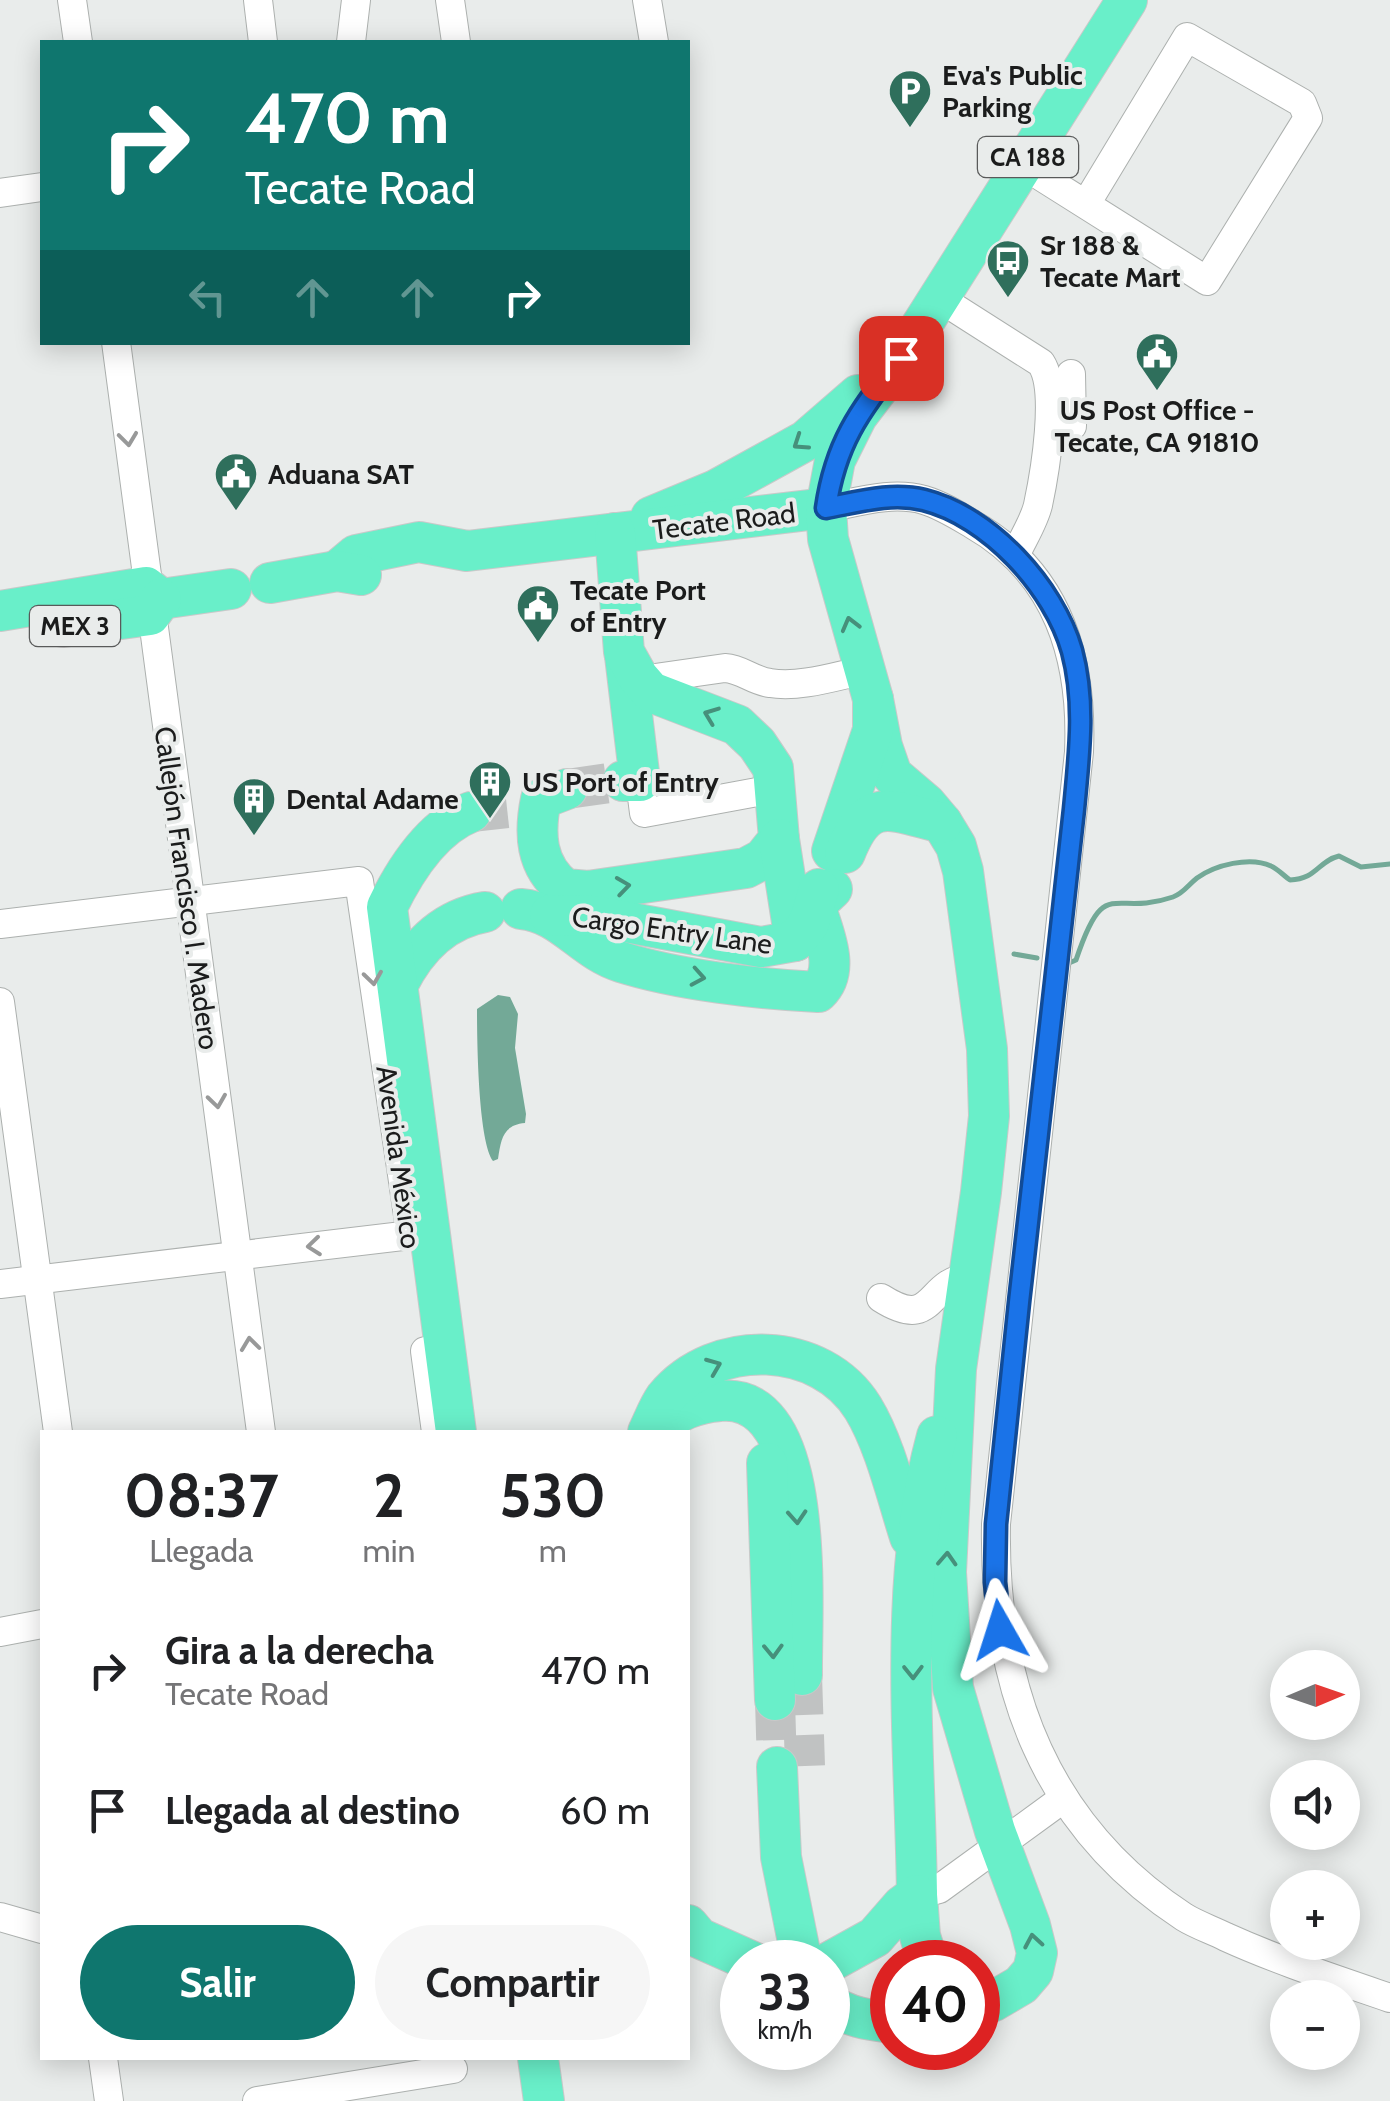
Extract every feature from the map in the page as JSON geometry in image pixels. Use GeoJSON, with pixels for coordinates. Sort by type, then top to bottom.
{"type":"FeatureCollection","features":[{"type":"Feature","properties":{"kind":"highway","name":"Tecate Road"},"geometry":{"type":"LineString","coordinates":[[152,601],[337,572],[356,556],[418,542],[467,551],[826,508],[835,460],[857,416],[901,358],[1127,0]]}},
{"type":"Feature","properties":{"kind":"highway","name":"CA 188"},"geometry":{"type":"LineString","coordinates":[[615,533],[716,490],[805,441],[901,358]]}},
{"type":"Feature","properties":{"kind":"highway","name":"Cargo Entry Lane"},"geometry":{"type":"LineString","coordinates":[[512,918],[594,916],[761,948],[795,941],[809,923],[829,877],[874,730],[869,685],[828,540],[826,508]]}},
{"type":"Feature","properties":{"kind":"highway"},"geometry":{"type":"LineString","coordinates":[[615,533],[633,666],[631,781]]}},
{"type":"Feature","properties":{"kind":"highway","name":"MEX 3"},"geometry":{"type":"LineString","coordinates":[[0,610],[152,601]]}},
{"type":"Feature","properties":{"kind":"highway","name":"MEX 3"},"geometry":{"type":"LineString","coordinates":[[0,636],[152,601]]}},
{"type":"Feature","properties":{"kind":"highway"},"geometry":{"type":"LineString","coordinates":[[633,666],[651,692],[736,725],[773,768],[779,839],[795,941]]}},
{"type":"Feature","properties":{"kind":"highway"},"geometry":{"type":"LineString","coordinates":[[869,685],[892,775],[926,804],[956,846],[964,872],[988,1049],[988,1116],[956,1369],[946,1572],[953,1688],[1036,1954],[1033,1971],[1021,1986],[1000,1996]]}},
{"type":"Feature","properties":{"kind":"highway"},"geometry":{"type":"LineString","coordinates":[[456,1430],[398,984],[373,894],[499,821],[566,788]]}},
{"type":"Feature","properties":{"kind":"highway"},"geometry":{"type":"LineString","coordinates":[[398,984],[426,970],[442,952],[512,918],[618,962],[706,980],[818,992],[828,978],[829,877],[858,823],[869,814],[900,812],[942,823]]}},
{"type":"Feature","properties":{"kind":"highway"},"geometry":{"type":"LineString","coordinates":[[499,821],[552,879],[564,888],[588,890],[746,868],[764,859],[779,839]]}},
{"type":"Feature","properties":{"kind":"highway"},"geometry":{"type":"LineString","coordinates":[[650,1430],[665,1399],[695,1373],[735,1357],[771,1353],[800,1358],[831,1374],[864,1409],[915,1552]]}},
{"type":"Feature","properties":{"kind":"highway"},"geometry":{"type":"LineString","coordinates":[[921,1940],[916,1895],[912,1582],[922,1490],[956,1369]]}},
{"type":"Feature","properties":{"kind":"highway"},"geometry":{"type":"LineString","coordinates":[[652,1430],[677,1410],[730,1400],[750,1404],[765,1414],[784,1444],[794,1482],[788,1688]]}},
{"type":"Feature","properties":{"kind":"highway"},"geometry":{"type":"LineString","coordinates":[[791,1767],[806,1848],[792,1920],[797,1940]]}},
{"type":"Feature","properties":{"kind":"highway"},"geometry":{"type":"LineString","coordinates":[[850,1952],[876,1938],[916,1895]]}},
{"type":"Feature","properties":{"kind":"highway"},"geometry":{"type":"LineString","coordinates":[[690,1927],[699,1938],[720,1947]]}},
{"type":"Feature","properties":{"kind":"highway"},"geometry":{"type":"LineString","coordinates":[[538,2060],[544,2101]]}},
{"type":"Feature","properties":{"kind":"street"},"geometry":{"type":"LineString","coordinates":[[72,0],[78,40]]}},
{"type":"Feature","properties":{"kind":"street"},"geometry":{"type":"LineString","coordinates":[[258,0],[263,40]]}},
{"type":"Feature","properties":{"kind":"street"},"geometry":{"type":"LineString","coordinates":[[351,40],[356,0]]}},
{"type":"Feature","properties":{"kind":"street"},"geometry":{"type":"LineString","coordinates":[[450,0],[456,40]]}},
{"type":"Feature","properties":{"kind":"street"},"geometry":{"type":"LineString","coordinates":[[647,0],[654,40]]}},
{"type":"Feature","properties":{"kind":"street"},"geometry":{"type":"LineString","coordinates":[[1023,164],[1086,204],[1207,280],[1308,118],[1302,103],[1187,37],[1086,204]]}},
{"type":"Feature","properties":{"kind":"street"},"geometry":{"type":"LineString","coordinates":[[0,193],[40,187]]}},
{"type":"Feature","properties":{"kind":"street"},"geometry":{"type":"LineString","coordinates":[[938,298],[1041,363],[1048,374],[1048,428],[1037,508],[1015,556]]}},
{"type":"Feature","properties":{"kind":"street","name":"Callejón Francisco I. Madero"},"geometry":{"type":"LineString","coordinates":[[116,345],[261,1430]]}},
{"type":"Feature","properties":{"kind":"street"},"geometry":{"type":"LineString","coordinates":[[1071,374],[1072,426]]}},
{"type":"Feature","properties":{"kind":"street"},"geometry":{"type":"LineString","coordinates":[[826,508],[885,496],[922,499],[986,532],[1015,556],[1037,582],[1067,636],[1077,675],[1080,728],[998,1505],[995,1582],[1000,1630],[1018,1698],[1064,1798],[1094,1842],[1121,1870],[1187,1919],[1258,1951],[1390,1998]]}},
{"type":"Feature","properties":{"kind":"street"},"geometry":{"type":"LineString","coordinates":[[633,666],[737,668],[759,681],[784,685],[869,685]]}},
{"type":"Feature","properties":{"kind":"street"},"geometry":{"type":"LineString","coordinates":[[631,781],[644,814],[774,790]]}},
{"type":"Feature","properties":{"kind":"street"},"geometry":{"type":"LineString","coordinates":[[0,924],[189,900],[373,894]]}},
{"type":"Feature","properties":{"kind":"street","name":"Avenida México"},"geometry":{"type":"LineString","coordinates":[[373,894],[436,1430]]}},
{"type":"Feature","properties":{"kind":"street"},"geometry":{"type":"LineString","coordinates":[[0,1002],[58,1430]]}},
{"type":"Feature","properties":{"kind":"street"},"geometry":{"type":"LineString","coordinates":[[0,1284],[410,1235]]}},
{"type":"Feature","properties":{"kind":"street"},"geometry":{"type":"LineString","coordinates":[[881,1298],[895,1307],[914,1310],[932,1300],[950,1282],[969,1278]]}},
{"type":"Feature","properties":{"kind":"street"},"geometry":{"type":"LineString","coordinates":[[0,1632],[40,1624]]}},
{"type":"Feature","properties":{"kind":"street"},"geometry":{"type":"LineString","coordinates":[[916,1895],[940,1889],[1064,1798]]}},
{"type":"Feature","properties":{"kind":"street"},"geometry":{"type":"LineString","coordinates":[[0,1917],[40,1930]]}},
{"type":"Feature","properties":{"kind":"street"},"geometry":{"type":"LineString","coordinates":[[0,1937],[40,1931]]}},
{"type":"Feature","properties":{"kind":"street"},"geometry":{"type":"LineString","coordinates":[[104,2060],[108,2101]]}},
{"type":"Feature","properties":{"kind":"street"},"geometry":{"type":"LineString","coordinates":[[519,2060],[525,2101]]}},
{"type":"Feature","properties":{"kind":"street"},"geometry":{"type":"LineString","coordinates":[[257,2101],[389,2090],[452,2069]]}},
{"type":"Feature","properties":{"kind":"shaded area"},"geometry":{"type":"Polygon","coordinates":[[[498,995],[510,997],[518,1014],[515,1048],[526,1114],[525,1123],[504,1134],[498,1159],[493,1161],[481,1112],[477,1009],[498,995]]]}},
{"type":"Feature","properties":{"kind":"waterway"},"geometry":{"type":"LineString","coordinates":[[1069,963],[1076,960],[1086,933],[1103,907],[1173,897],[1213,869],[1243,862],[1263,863],[1290,880],[1306,877],[1339,856],[1361,867],[1390,864]]}},
{"type":"Feature","properties":{"kind":"waterway"},"geometry":{"type":"LineString","coordinates":[[1014,954],[1037,958]]}},
{"type":"Feature","properties":{"kind":"tunnel"},"geometry":{"type":"LineString","coordinates":[[567,789],[623,781]]}},
{"type":"Feature","properties":{"kind":"tunnel"},"geometry":{"type":"LineString","coordinates":[[471,812],[507,808]]}},
{"type":"Feature","properties":{"kind":"tunnel"},"geometry":{"type":"LineString","coordinates":[[802,1675],[805,1766]]}},
{"type":"Feature","properties":{"kind":"tunnel"},"geometry":{"type":"LineString","coordinates":[[775,1700],[777,1767]]}},
{"type":"Feature","properties":{"kind":"place","name":"Eva's Public Parking"},"geometry":{"type":"Point","coordinates":[910,129]}},
{"type":"Feature","properties":{"kind":"place","name":"Sr 188 & Tecate Mart"},"geometry":{"type":"Point","coordinates":[1008,299]}},
{"type":"Feature","properties":{"kind":"place","name":"US Post Office - Tecate, CA 91810"},"geometry":{"type":"Point","coordinates":[1157,392]}},
{"type":"Feature","properties":{"kind":"place","name":"Aduana SAT"},"geometry":{"type":"Point","coordinates":[236,512]}},
{"type":"Feature","properties":{"kind":"place","name":"Tecate Port of Entry"},"geometry":{"type":"Point","coordinates":[538,644]}},
{"type":"Feature","properties":{"kind":"place","name":"US Port of Entry"},"geometry":{"type":"Point","coordinates":[490,820]}},
{"type":"Feature","properties":{"kind":"place","name":"Dental Adame"},"geometry":{"type":"Point","coordinates":[254,837]}},
{"type":"Feature","properties":{"kind":"route"},"geometry":{"type":"LineString","coordinates":[[901,358],[846,437],[835,460],[826,508],[885,496],[922,499],[1006,546],[1037,582],[1067,636],[1080,696],[1068,866],[996,1524],[995,1582],[1000,1630]]}}]}
